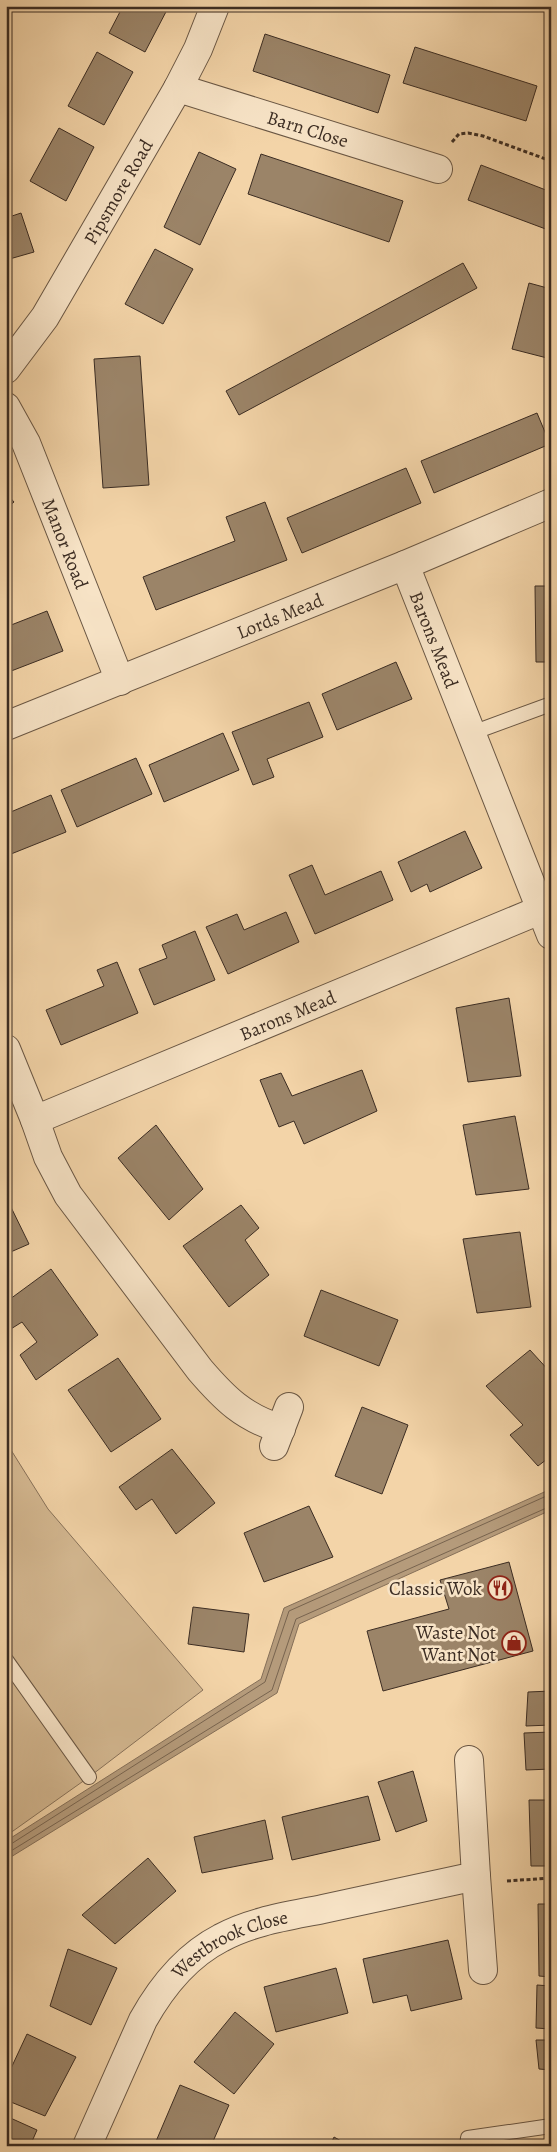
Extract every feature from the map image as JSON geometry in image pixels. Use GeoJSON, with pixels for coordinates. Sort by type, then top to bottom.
{"type":"FeatureCollection","features":[{"type":"Feature","properties":{"kind":"street","name":"Pipsmore Road"},"geometry":{"type":"LineString","coordinates":[[6,369],[45,317],[178,88],[198,49],[214,6]]}},
{"type":"Feature","properties":{"kind":"street","name":"Barn Close"},"geometry":{"type":"LineString","coordinates":[[178,88],[438,169]]}},
{"type":"Feature","properties":{"kind":"street","name":"Manor Road"},"geometry":{"type":"LineString","coordinates":[[6,407],[26,442],[120,681]]}},
{"type":"Feature","properties":{"kind":"street","name":"Lords Mead"},"geometry":{"type":"LineString","coordinates":[[6,726],[120,681],[551,503]]}},
{"type":"Feature","properties":{"kind":"street","name":"Barons Mead"},"geometry":{"type":"LineString","coordinates":[[35,1120],[546,923],[405,564]]}},
{"type":"Feature","properties":{"kind":"street"},"geometry":{"type":"LineString","coordinates":[[6,1049],[48,1157],[68,1195],[200,1370],[222,1396],[251,1417],[281,1427]]}},
{"type":"Feature","properties":{"kind":"street"},"geometry":{"type":"LineString","coordinates":[[469,1760],[484,1970]]}},
{"type":"Feature","properties":{"kind":"street","name":"Westbrook Close"},"geometry":{"type":"LineString","coordinates":[[87,2146],[143,2020],[154,2001],[177,1971],[205,1947],[230,1934],[259,1923],[477,1879]]}},
{"type":"Feature","properties":{"kind":"lane"},"geometry":{"type":"LineString","coordinates":[[472,733],[551,704]]}},
{"type":"Feature","properties":{"kind":"lane"},"geometry":{"type":"LineString","coordinates":[[6,1660],[89,1776]]}},
{"type":"Feature","properties":{"kind":"lane"},"geometry":{"type":"LineString","coordinates":[[467,2146],[468,2138],[551,2126]]}},
{"type":"Feature","properties":{"kind":"path"},"geometry":{"type":"LineString","coordinates":[[438,169],[452,140],[459,134],[468,133],[484,136],[551,161]]}},
{"type":"Feature","properties":{"kind":"path"},"geometry":{"type":"LineString","coordinates":[[477,1879],[551,1878]]}},
{"type":"Feature","properties":{"kind":"shaded area"},"geometry":{"type":"Polygon","coordinates":[[[6,1442],[48,1509],[203,1690],[89,1777],[6,1836],[6,1442]]]}},
{"type":"Feature","properties":{"kind":"water"},"geometry":{"type":"Polygon","coordinates":[[[551,1489],[551,1510],[299,1624],[277,1693],[6,1860],[6,1841],[261,1679],[284,1608],[551,1489]]]}},
{"type":"Feature","properties":{"kind":"building"},"geometry":{"type":"Polygon","coordinates":[[[123,6],[169,6],[145,52],[109,33],[123,6]]]}},
{"type":"Feature","properties":{"kind":"building"},"geometry":{"type":"Polygon","coordinates":[[[265,34],[390,75],[378,113],[253,71],[265,34]]]}},
{"type":"Feature","properties":{"kind":"building"},"geometry":{"type":"Polygon","coordinates":[[[415,47],[537,86],[526,121],[403,83],[415,47]]]}},
{"type":"Feature","properties":{"kind":"building"},"geometry":{"type":"Polygon","coordinates":[[[97,52],[133,72],[104,125],[68,106],[97,52]]]}},
{"type":"Feature","properties":{"kind":"building"},"geometry":{"type":"Polygon","coordinates":[[[59,128],[94,147],[66,201],[30,181],[59,128]]]}},
{"type":"Feature","properties":{"kind":"building"},"geometry":{"type":"Polygon","coordinates":[[[199,152],[236,169],[200,245],[164,227],[199,152]]]}},
{"type":"Feature","properties":{"kind":"building"},"geometry":{"type":"Polygon","coordinates":[[[261,154],[403,201],[389,242],[248,194],[261,154]]]}},
{"type":"Feature","properties":{"kind":"building"},"geometry":{"type":"Polygon","coordinates":[[[481,165],[551,192],[551,231],[468,200],[481,165]]]}},
{"type":"Feature","properties":{"kind":"building"},"geometry":{"type":"Polygon","coordinates":[[[21,213],[34,252],[6,260],[6,218],[21,213]]]}},
{"type":"Feature","properties":{"kind":"building"},"geometry":{"type":"Polygon","coordinates":[[[155,249],[193,269],[163,324],[125,304],[155,249]]]}},
{"type":"Feature","properties":{"kind":"building"},"geometry":{"type":"Polygon","coordinates":[[[463,263],[477,288],[239,415],[226,391],[463,263]]]}},
{"type":"Feature","properties":{"kind":"building"},"geometry":{"type":"Polygon","coordinates":[[[529,283],[551,289],[551,359],[512,349],[529,283]]]}},
{"type":"Feature","properties":{"kind":"building"},"geometry":{"type":"Polygon","coordinates":[[[140,356],[149,485],[103,488],[94,359],[140,356]]]}},
{"type":"Feature","properties":{"kind":"building"},"geometry":{"type":"Polygon","coordinates":[[[537,413],[550,444],[434,493],[421,461],[537,413]]]}},
{"type":"Feature","properties":{"kind":"building"},"geometry":{"type":"Polygon","coordinates":[[[406,468],[421,503],[302,553],[287,518],[406,468]]]}},
{"type":"Feature","properties":{"kind":"building"},"geometry":{"type":"Polygon","coordinates":[[[6,493],[14,502],[6,509],[6,493]]]}},
{"type":"Feature","properties":{"kind":"building"},"geometry":{"type":"Polygon","coordinates":[[[265,502],[287,560],[156,610],[143,577],[235,541],[226,517],[265,502]]]}},
{"type":"Feature","properties":{"kind":"building"},"geometry":{"type":"Polygon","coordinates":[[[535,586],[551,586],[551,662],[536,662],[535,586]]]}},
{"type":"Feature","properties":{"kind":"building"},"geometry":{"type":"Polygon","coordinates":[[[47,611],[63,651],[6,673],[6,627],[47,611]]]}},
{"type":"Feature","properties":{"kind":"building"},"geometry":{"type":"Polygon","coordinates":[[[396,662],[412,699],[337,730],[322,694],[396,662]]]}},
{"type":"Feature","properties":{"kind":"building"},"geometry":{"type":"Polygon","coordinates":[[[309,702],[323,737],[267,759],[274,777],[253,785],[232,732],[309,702]]]}},
{"type":"Feature","properties":{"kind":"building"},"geometry":{"type":"Polygon","coordinates":[[[223,733],[239,770],[164,802],[149,765],[223,733]]]}},
{"type":"Feature","properties":{"kind":"building"},"geometry":{"type":"Polygon","coordinates":[[[136,758],[152,794],[77,827],[61,790],[136,758]]]}},
{"type":"Feature","properties":{"kind":"building"},"geometry":{"type":"Polygon","coordinates":[[[51,795],[66,832],[6,856],[6,814],[51,795]]]}},
{"type":"Feature","properties":{"kind":"building"},"geometry":{"type":"Polygon","coordinates":[[[465,831],[482,868],[430,892],[427,884],[411,892],[398,862],[465,831]]]}},
{"type":"Feature","properties":{"kind":"building"},"geometry":{"type":"Polygon","coordinates":[[[312,865],[325,895],[381,871],[393,900],[315,934],[289,875],[312,865]]]}},
{"type":"Feature","properties":{"kind":"building"},"geometry":{"type":"Polygon","coordinates":[[[286,912],[299,942],[228,974],[206,927],[237,914],[244,930],[286,912]]]}},
{"type":"Feature","properties":{"kind":"building"},"geometry":{"type":"Polygon","coordinates":[[[195,931],[215,980],[154,1005],[139,969],[167,958],[162,945],[195,931]]]}},
{"type":"Feature","properties":{"kind":"building"},"geometry":{"type":"Polygon","coordinates":[[[117,962],[138,1013],[61,1045],[46,1010],[104,986],[97,970],[117,962]]]}},
{"type":"Feature","properties":{"kind":"building"},"geometry":{"type":"Polygon","coordinates":[[[509,998],[521,1076],[468,1082],[456,1008],[509,998]]]}},
{"type":"Feature","properties":{"kind":"building"},"geometry":{"type":"Polygon","coordinates":[[[362,1070],[377,1111],[304,1144],[294,1121],[279,1127],[260,1080],[281,1073],[292,1096],[362,1070]]]}},
{"type":"Feature","properties":{"kind":"building"},"geometry":{"type":"Polygon","coordinates":[[[515,1116],[529,1189],[476,1195],[463,1125],[515,1116]]]}},
{"type":"Feature","properties":{"kind":"building"},"geometry":{"type":"Polygon","coordinates":[[[156,1125],[203,1189],[169,1220],[118,1158],[156,1125]]]}},
{"type":"Feature","properties":{"kind":"building"},"geometry":{"type":"Polygon","coordinates":[[[6,1197],[29,1244],[6,1254],[6,1197]]]}},
{"type":"Feature","properties":{"kind":"building"},"geometry":{"type":"Polygon","coordinates":[[[241,1205],[259,1228],[245,1240],[269,1275],[229,1307],[183,1246],[241,1205]]]}},
{"type":"Feature","properties":{"kind":"building"},"geometry":{"type":"Polygon","coordinates":[[[520,1232],[531,1307],[477,1313],[463,1239],[520,1232]]]}},
{"type":"Feature","properties":{"kind":"building"},"geometry":{"type":"Polygon","coordinates":[[[51,1269],[98,1335],[36,1380],[20,1355],[37,1342],[22,1322],[6,1332],[6,1302],[51,1269]]]}},
{"type":"Feature","properties":{"kind":"building"},"geometry":{"type":"Polygon","coordinates":[[[321,1290],[398,1320],[379,1366],[304,1336],[321,1290]]]}},
{"type":"Feature","properties":{"kind":"building"},"geometry":{"type":"Polygon","coordinates":[[[530,1350],[551,1373],[551,1456],[538,1466],[510,1435],[523,1425],[486,1386],[530,1350]]]}},
{"type":"Feature","properties":{"kind":"building"},"geometry":{"type":"Polygon","coordinates":[[[118,1358],[161,1419],[111,1452],[68,1390],[118,1358]]]}},
{"type":"Feature","properties":{"kind":"building"},"geometry":{"type":"Polygon","coordinates":[[[362,1407],[408,1425],[382,1494],[335,1476],[362,1407]]]}},
{"type":"Feature","properties":{"kind":"building"},"geometry":{"type":"Polygon","coordinates":[[[172,1449],[215,1503],[176,1534],[152,1499],[136,1510],[119,1487],[172,1449]]]}},
{"type":"Feature","properties":{"kind":"building"},"geometry":{"type":"Polygon","coordinates":[[[309,1506],[333,1557],[264,1582],[244,1533],[309,1506]]]}},
{"type":"Feature","properties":{"kind":"building"},"geometry":{"type":"Polygon","coordinates":[[[509,1562],[533,1651],[383,1691],[367,1631],[449,1609],[440,1580],[509,1562]]]}},
{"type":"Feature","properties":{"kind":"building"},"geometry":{"type":"Polygon","coordinates":[[[193,1607],[249,1614],[244,1652],[188,1644],[193,1607]]]}},
{"type":"Feature","properties":{"kind":"building"},"geometry":{"type":"Polygon","coordinates":[[[551,1691],[551,1725],[526,1726],[528,1692],[551,1691]]]}},
{"type":"Feature","properties":{"kind":"building"},"geometry":{"type":"Polygon","coordinates":[[[551,1732],[551,1769],[526,1770],[524,1733],[551,1732]]]}},
{"type":"Feature","properties":{"kind":"building"},"geometry":{"type":"Polygon","coordinates":[[[413,1771],[427,1821],[396,1832],[378,1782],[413,1771]]]}},
{"type":"Feature","properties":{"kind":"building"},"geometry":{"type":"Polygon","coordinates":[[[368,1796],[380,1840],[292,1860],[282,1817],[368,1796]]]}},
{"type":"Feature","properties":{"kind":"building"},"geometry":{"type":"Polygon","coordinates":[[[529,1800],[551,1800],[551,1866],[531,1866],[529,1800]]]}},
{"type":"Feature","properties":{"kind":"building"},"geometry":{"type":"Polygon","coordinates":[[[265,1820],[273,1859],[202,1873],[194,1837],[265,1820]]]}},
{"type":"Feature","properties":{"kind":"building"},"geometry":{"type":"Polygon","coordinates":[[[148,1858],[176,1891],[115,1944],[82,1915],[148,1858]]]}},
{"type":"Feature","properties":{"kind":"building"},"geometry":{"type":"Polygon","coordinates":[[[538,1904],[551,1904],[551,1977],[539,1976],[538,1904]]]}},
{"type":"Feature","properties":{"kind":"building"},"geometry":{"type":"Polygon","coordinates":[[[448,1940],[462,1999],[411,2011],[407,1995],[373,2003],[363,1959],[448,1940]]]}},
{"type":"Feature","properties":{"kind":"building"},"geometry":{"type":"Polygon","coordinates":[[[68,1949],[117,1968],[91,2025],[50,2006],[68,1949]]]}},
{"type":"Feature","properties":{"kind":"building"},"geometry":{"type":"Polygon","coordinates":[[[336,1968],[348,2013],[276,2032],[264,1987],[336,1968]]]}},
{"type":"Feature","properties":{"kind":"building"},"geometry":{"type":"Polygon","coordinates":[[[537,1985],[551,1986],[551,2029],[536,2028],[537,1985]]]}},
{"type":"Feature","properties":{"kind":"building"},"geometry":{"type":"Polygon","coordinates":[[[235,2012],[274,2044],[234,2094],[194,2062],[235,2012]]]}},
{"type":"Feature","properties":{"kind":"building"},"geometry":{"type":"Polygon","coordinates":[[[27,2034],[76,2057],[45,2116],[6,2100],[6,2079],[27,2034]]]}},
{"type":"Feature","properties":{"kind":"building"},"geometry":{"type":"Polygon","coordinates":[[[536,2040],[551,2040],[551,2070],[539,2069],[536,2040]]]}},
{"type":"Feature","properties":{"kind":"building"},"geometry":{"type":"Polygon","coordinates":[[[180,2085],[229,2105],[211,2146],[154,2146],[180,2085]]]}},
{"type":"Feature","properties":{"kind":"building"},"geometry":{"type":"Polygon","coordinates":[[[6,2116],[37,2130],[30,2146],[6,2146],[6,2116]]]}},
{"type":"Feature","properties":{"kind":"building"},"geometry":{"type":"Polygon","coordinates":[[[334,2137],[350,2146],[330,2146],[334,2137]]]}},
{"type":"Feature","properties":{"kind":"place","name":"Classic Wok"},"geometry":{"type":"Point","coordinates":[500,1588]}},
{"type":"Feature","properties":{"kind":"place","name":"Waste Not Want Not"},"geometry":{"type":"Point","coordinates":[514,1643]}}]}
